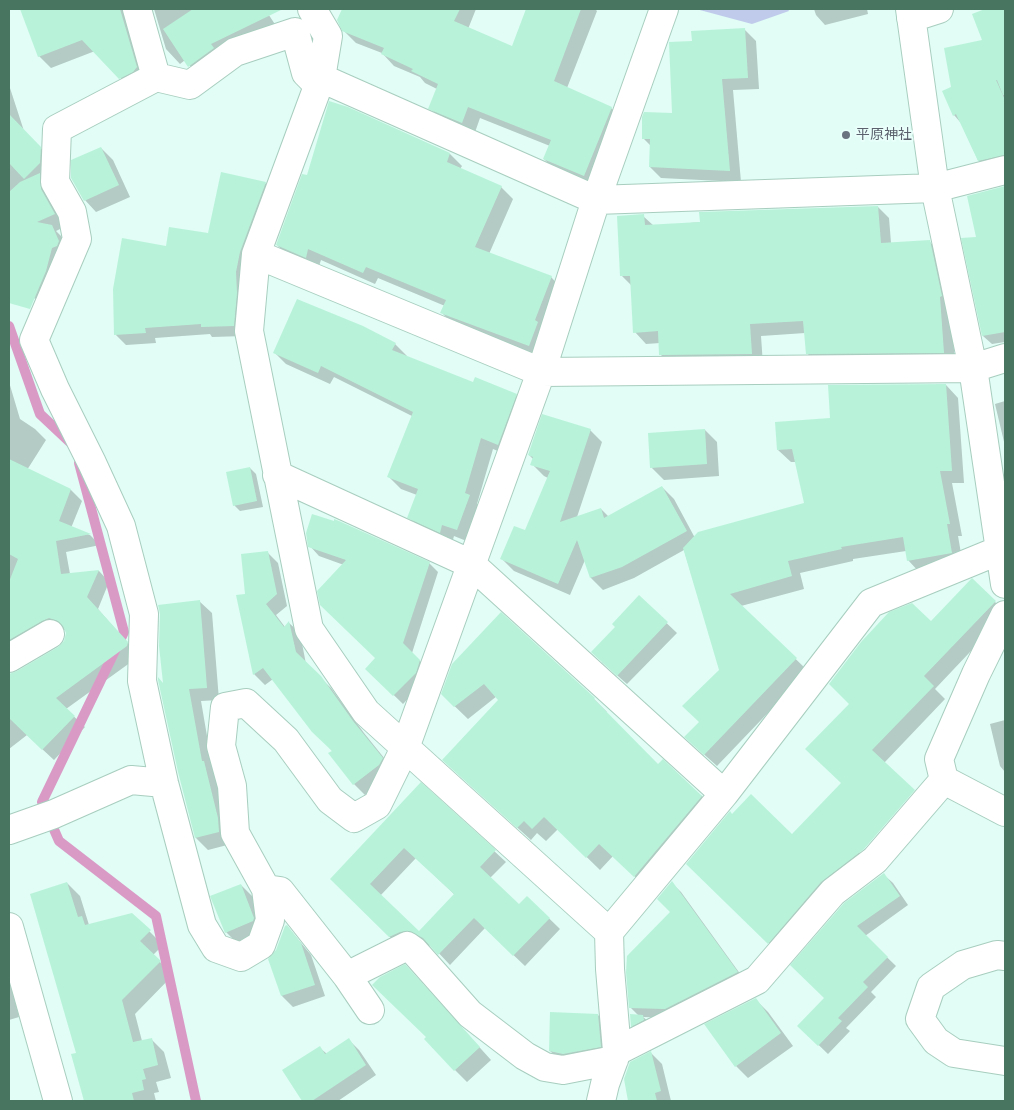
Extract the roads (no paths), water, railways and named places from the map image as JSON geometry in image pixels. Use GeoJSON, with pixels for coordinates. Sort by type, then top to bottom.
{"type":"FeatureCollection","features":[{"type":"Feature","properties":{"kind":"street"},"geometry":{"type":"LineString","coordinates":[[137,9],[156,78]]}},
{"type":"Feature","properties":{"kind":"street"},"geometry":{"type":"LineString","coordinates":[[312,9],[328,36],[320,82],[256,254],[249,330],[309,629],[366,712],[608,932]]}},
{"type":"Feature","properties":{"kind":"street"},"geometry":{"type":"LineString","coordinates":[[940,9],[910,14],[935,188],[973,368],[1003,548],[1005,584]]}},
{"type":"Feature","properties":{"kind":"street"},"geometry":{"type":"LineString","coordinates":[[655,12],[596,200],[541,372],[405,748],[378,805],[354,818],[330,800],[286,740],[246,703],[225,706],[221,746],[232,786],[235,833],[266,889],[270,920],[261,944],[241,957],[216,948],[202,925],[164,783],[142,681],[144,614],[121,526],[55,389],[34,340],[77,239],[72,212],[56,182],[57,129],[156,78],[190,85],[235,52],[295,32],[306,73],[320,82],[596,200],[935,188],[1005,170]]}},
{"type":"Feature","properties":{"kind":"street"},"geometry":{"type":"LineString","coordinates":[[256,254],[541,372],[973,368],[1005,358]]}},
{"type":"Feature","properties":{"kind":"street"},"geometry":{"type":"LineString","coordinates":[[277,474],[471,564],[724,794]]}},
{"type":"Feature","properties":{"kind":"street"},"geometry":{"type":"LineString","coordinates":[[601,1101],[605,1084],[616,1056],[608,932],[724,794],[871,603],[1003,548]]}},
{"type":"Feature","properties":{"kind":"street"},"geometry":{"type":"LineString","coordinates":[[1005,615],[976,674],[939,760],[944,780],[1005,812]]}},
{"type":"Feature","properties":{"kind":"street"},"geometry":{"type":"LineString","coordinates":[[9,658],[50,634]]}},
{"type":"Feature","properties":{"kind":"street"},"geometry":{"type":"LineString","coordinates":[[9,830],[48,816],[131,780],[164,783]]}},
{"type":"Feature","properties":{"kind":"street"},"geometry":{"type":"LineString","coordinates":[[347,976],[407,946],[414,951],[470,1014],[525,1056],[545,1067],[563,1070],[616,1056],[756,980],[833,892],[875,860],[944,780]]}},
{"type":"Feature","properties":{"kind":"street"},"geometry":{"type":"LineString","coordinates":[[266,889],[280,891],[347,976],[370,1010]]}},
{"type":"Feature","properties":{"kind":"street"},"geometry":{"type":"LineString","coordinates":[[9,927],[58,1101]]}},
{"type":"Feature","properties":{"kind":"street"},"geometry":{"type":"LineString","coordinates":[[1005,956],[997,955],[963,964],[931,987],[920,1019],[936,1041],[954,1053],[1005,1061]]}},
{"type":"Feature","properties":{"kind":"waterway"},"geometry":{"type":"LineString","coordinates":[[9,326],[40,414],[73,445]]}},
{"type":"Feature","properties":{"kind":"waterway"},"geometry":{"type":"LineString","coordinates":[[79,463],[124,632],[42,802],[59,841],[156,916],[196,1101]]}},
{"type":"Feature","properties":{"kind":"place","name":"平原神社"},"geometry":{"type":"Point","coordinates":[846,135]}}]}
